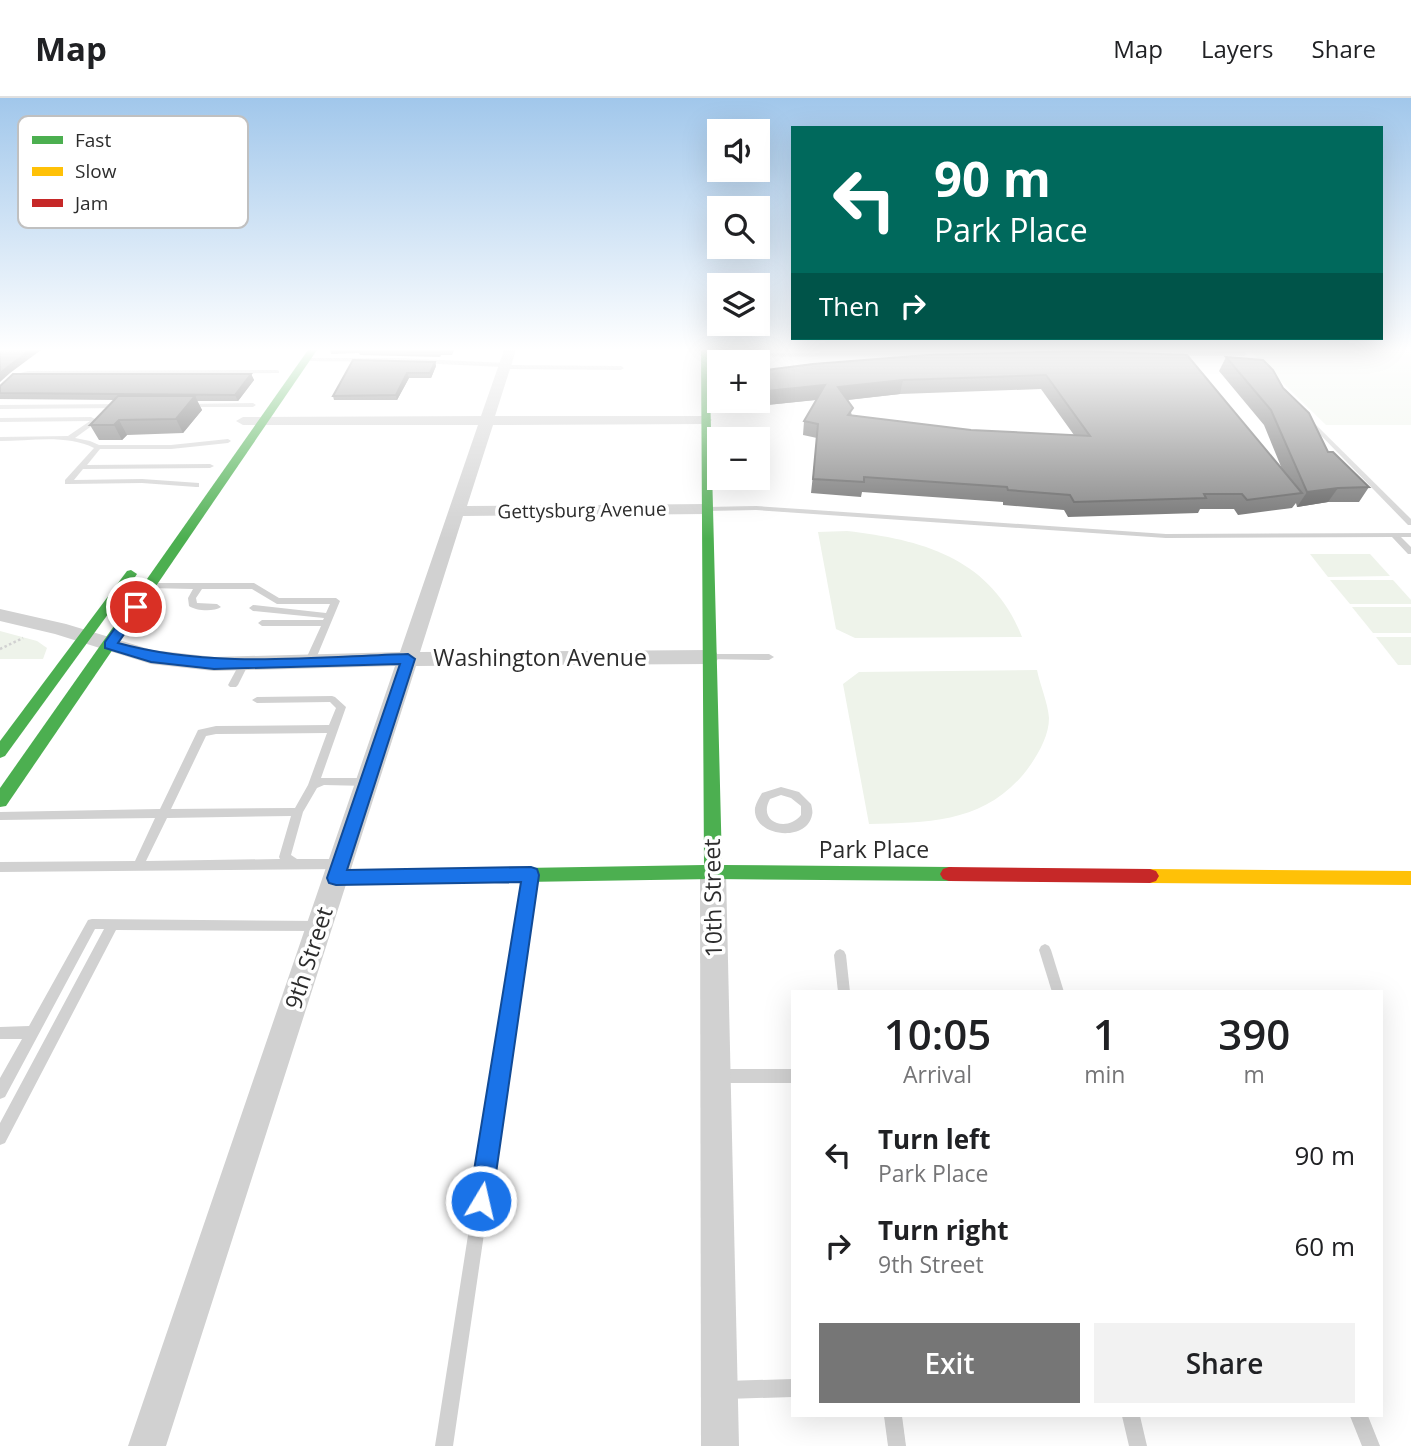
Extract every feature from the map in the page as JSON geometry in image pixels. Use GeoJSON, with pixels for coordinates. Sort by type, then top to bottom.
{"type":"FeatureCollection","features":[{"type":"Feature","properties":{"kind":"street"},"geometry":{"type":"LineString","coordinates":[[192,491],[249,413]]}},
{"type":"Feature","properties":{"kind":"street"},"geometry":{"type":"LineString","coordinates":[[0,801],[270,413]]}},
{"type":"Feature","properties":{"kind":"street","name":"9th Street"},"geometry":{"type":"LineString","coordinates":[[147,1446],[491,413]]}},
{"type":"Feature","properties":{"kind":"street","name":"10th Street"},"geometry":{"type":"LineString","coordinates":[[705,413],[720,1446]]}},
{"type":"Feature","properties":{"kind":"street"},"geometry":{"type":"LineString","coordinates":[[243,421],[705,420]]}},
{"type":"Feature","properties":{"kind":"street"},"geometry":{"type":"LineString","coordinates":[[217,490],[209,487],[233,447],[229,441]]}},
{"type":"Feature","properties":{"kind":"street","name":"Gettysburg Avenue"},"geometry":{"type":"LineString","coordinates":[[458,511],[706,509]]}},
{"type":"Feature","properties":{"kind":"street"},"geometry":{"type":"LineString","coordinates":[[0,752],[143,557]]}},
{"type":"Feature","properties":{"kind":"street","name":"Washington Avenue"},"geometry":{"type":"LineString","coordinates":[[0,615],[85,636],[151,657],[214,664],[408,659],[709,657]]}},
{"type":"Feature","properties":{"kind":"street","name":"Park Place"},"geometry":{"type":"LineString","coordinates":[[338,871],[531,875],[713,872],[1411,878]]}},
{"type":"Feature","properties":{"kind":"lane"},"geometry":{"type":"LineString","coordinates":[[1303,413],[1411,523]]}},
{"type":"Feature","properties":{"kind":"lane"},"geometry":{"type":"LineString","coordinates":[[0,420],[89,418],[94,421],[69,439]]}},
{"type":"Feature","properties":{"kind":"lane"},"geometry":{"type":"LineString","coordinates":[[0,439],[69,439],[99,447],[170,447],[229,441]]}},
{"type":"Feature","properties":{"kind":"lane"},"geometry":{"type":"LineString","coordinates":[[99,447],[68,482],[142,481],[192,491]]}},
{"type":"Feature","properties":{"kind":"lane"},"geometry":{"type":"LineString","coordinates":[[80,467],[210,467]]}},
{"type":"Feature","properties":{"kind":"lane"},"geometry":{"type":"LineString","coordinates":[[706,509],[756,508],[1166,536],[1411,535]]}},
{"type":"Feature","properties":{"kind":"lane"},"geometry":{"type":"LineString","coordinates":[[1395,536],[1411,552]]}},
{"type":"Feature","properties":{"kind":"lane"},"geometry":{"type":"LineString","coordinates":[[150,586],[254,586],[277,601],[336,601],[310,662]]}},
{"type":"Feature","properties":{"kind":"lane"},"geometry":{"type":"LineString","coordinates":[[200,586],[192,598],[193,606],[216,607]]}},
{"type":"Feature","properties":{"kind":"lane"},"geometry":{"type":"LineString","coordinates":[[253,608],[328,619]]}},
{"type":"Feature","properties":{"kind":"lane"},"geometry":{"type":"LineString","coordinates":[[262,623],[328,619]]}},
{"type":"Feature","properties":{"kind":"lane"},"geometry":{"type":"LineString","coordinates":[[709,657],[769,657]]}},
{"type":"Feature","properties":{"kind":"lane"},"geometry":{"type":"LineString","coordinates":[[233,685],[244,663]]}},
{"type":"Feature","properties":{"kind":"lane"},"geometry":{"type":"LineString","coordinates":[[257,700],[332,699],[341,707],[313,785],[298,812],[285,849],[285,857],[295,864]]}},
{"type":"Feature","properties":{"kind":"lane"},"geometry":{"type":"LineString","coordinates":[[138,866],[202,733],[216,730],[333,729]]}},
{"type":"Feature","properties":{"kind":"lane"},"geometry":{"type":"LineString","coordinates":[[313,785],[324,780],[368,782]]}},
{"type":"Feature","properties":{"kind":"lane"},"geometry":{"type":"LineString","coordinates":[[0,816],[298,812]]}},
{"type":"Feature","properties":{"kind":"lane"},"geometry":{"type":"LineString","coordinates":[[0,867],[295,864],[338,871]]}},
{"type":"Feature","properties":{"kind":"lane"},"geometry":{"type":"LineString","coordinates":[[444,1446],[531,875]]}},
{"type":"Feature","properties":{"kind":"lane"},"geometry":{"type":"LineString","coordinates":[[0,1091],[92,923],[320,926]]}},
{"type":"Feature","properties":{"kind":"lane"},"geometry":{"type":"LineString","coordinates":[[0,1138],[113,924]]}},
{"type":"Feature","properties":{"kind":"lane"},"geometry":{"type":"LineString","coordinates":[[1045,950],[1057,990]]}},
{"type":"Feature","properties":{"kind":"lane"},"geometry":{"type":"LineString","coordinates":[[840,955],[844,990]]}},
{"type":"Feature","properties":{"kind":"lane"},"geometry":{"type":"LineString","coordinates":[[0,1033],[31,1032]]}},
{"type":"Feature","properties":{"kind":"lane"},"geometry":{"type":"LineString","coordinates":[[715,1076],[791,1076]]}},
{"type":"Feature","properties":{"kind":"lane"},"geometry":{"type":"LineString","coordinates":[[720,1390],[791,1388]]}},
{"type":"Feature","properties":{"kind":"lane"},"geometry":{"type":"LineString","coordinates":[[893,1417],[897,1446]]}},
{"type":"Feature","properties":{"kind":"lane"},"geometry":{"type":"LineString","coordinates":[[1131,1417],[1138,1446]]}},
{"type":"Feature","properties":{"kind":"lane"},"geometry":{"type":"LineString","coordinates":[[1359,1417],[1371,1446]]}},
{"type":"Feature","properties":{"kind":"path"},"geometry":{"type":"LineString","coordinates":[[0,649],[19,641]]}},
{"type":"Feature","properties":{"kind":"shaded area"},"geometry":{"type":"Polygon","coordinates":[[[1314,413],[1411,413],[1411,425],[1326,425],[1314,413]]]}},
{"type":"Feature","properties":{"kind":"shaded area"},"geometry":{"type":"Polygon","coordinates":[[[847,531],[903,540],[952,558],[974,572],[993,589],[1009,610],[1022,637],[855,638],[836,629],[818,532],[847,531]]]}},
{"type":"Feature","properties":{"kind":"shaded area"},"geometry":{"type":"Polygon","coordinates":[[[1310,554],[1370,554],[1390,576],[1328,577],[1310,554]]]}},
{"type":"Feature","properties":{"kind":"shaded area"},"geometry":{"type":"Polygon","coordinates":[[[1330,580],[1393,580],[1411,600],[1411,604],[1350,604],[1330,580]]]}},
{"type":"Feature","properties":{"kind":"shaded area"},"geometry":{"type":"Polygon","coordinates":[[[1352,607],[1411,607],[1411,633],[1373,633],[1352,607]]]}},
{"type":"Feature","properties":{"kind":"shaded area"},"geometry":{"type":"Polygon","coordinates":[[[0,631],[37,641],[47,648],[43,659],[0,659],[0,631]]]}},
{"type":"Feature","properties":{"kind":"shaded area"},"geometry":{"type":"Polygon","coordinates":[[[1376,637],[1411,637],[1411,665],[1398,665],[1376,637]]]}},
{"type":"Feature","properties":{"kind":"shaded area"},"geometry":{"type":"Polygon","coordinates":[[[1037,670],[1049,718],[1047,731],[1036,756],[1013,785],[996,799],[958,816],[915,822],[869,824],[843,684],[859,672],[1037,670]]]}},
{"type":"Feature","properties":{"kind":"building"},"geometry":{"type":"Polygon","coordinates":[[[102,413],[181,413],[176,419],[119,420],[114,425],[90,425],[102,413]]]}},
{"type":"Feature","properties":{"kind":"building"},"geometry":{"type":"Polygon","coordinates":[[[809,413],[849,413],[848,415],[971,430],[1090,436],[1073,413],[1235,413],[1302,493],[1247,500],[1242,494],[1204,494],[1206,498],[1074,502],[1070,495],[1008,490],[1007,487],[864,477],[864,482],[813,479],[818,424],[804,421],[809,413]]]}},
{"type":"Feature","properties":{"kind":"building"},"geometry":{"type":"Polygon","coordinates":[[[1272,413],[1309,413],[1328,452],[1333,452],[1369,487],[1307,492],[1272,413]]]}},
{"type":"Feature","properties":{"kind":"traffic: fast"},"geometry":{"type":"LineString","coordinates":[[0,801],[269,413]]}},
{"type":"Feature","properties":{"kind":"traffic: fast"},"geometry":{"type":"LineString","coordinates":[[706,413],[713,872]]}},
{"type":"Feature","properties":{"kind":"traffic: fast"},"geometry":{"type":"LineString","coordinates":[[0,752],[131,574]]}},
{"type":"Feature","properties":{"kind":"traffic: fast"},"geometry":{"type":"LineString","coordinates":[[336,878],[713,872],[949,874]]}},
{"type":"Feature","properties":{"kind":"traffic: slow"},"geometry":{"type":"LineString","coordinates":[[1150,876],[1411,878]]}},
{"type":"Feature","properties":{"kind":"traffic: jam"},"geometry":{"type":"LineString","coordinates":[[949,874],[1150,876]]}},
{"type":"Feature","properties":{"kind":"route"},"geometry":{"type":"LineString","coordinates":[[136,607],[110,645],[151,657],[214,664],[408,659],[336,878],[531,875],[481,1201]]}}]}
